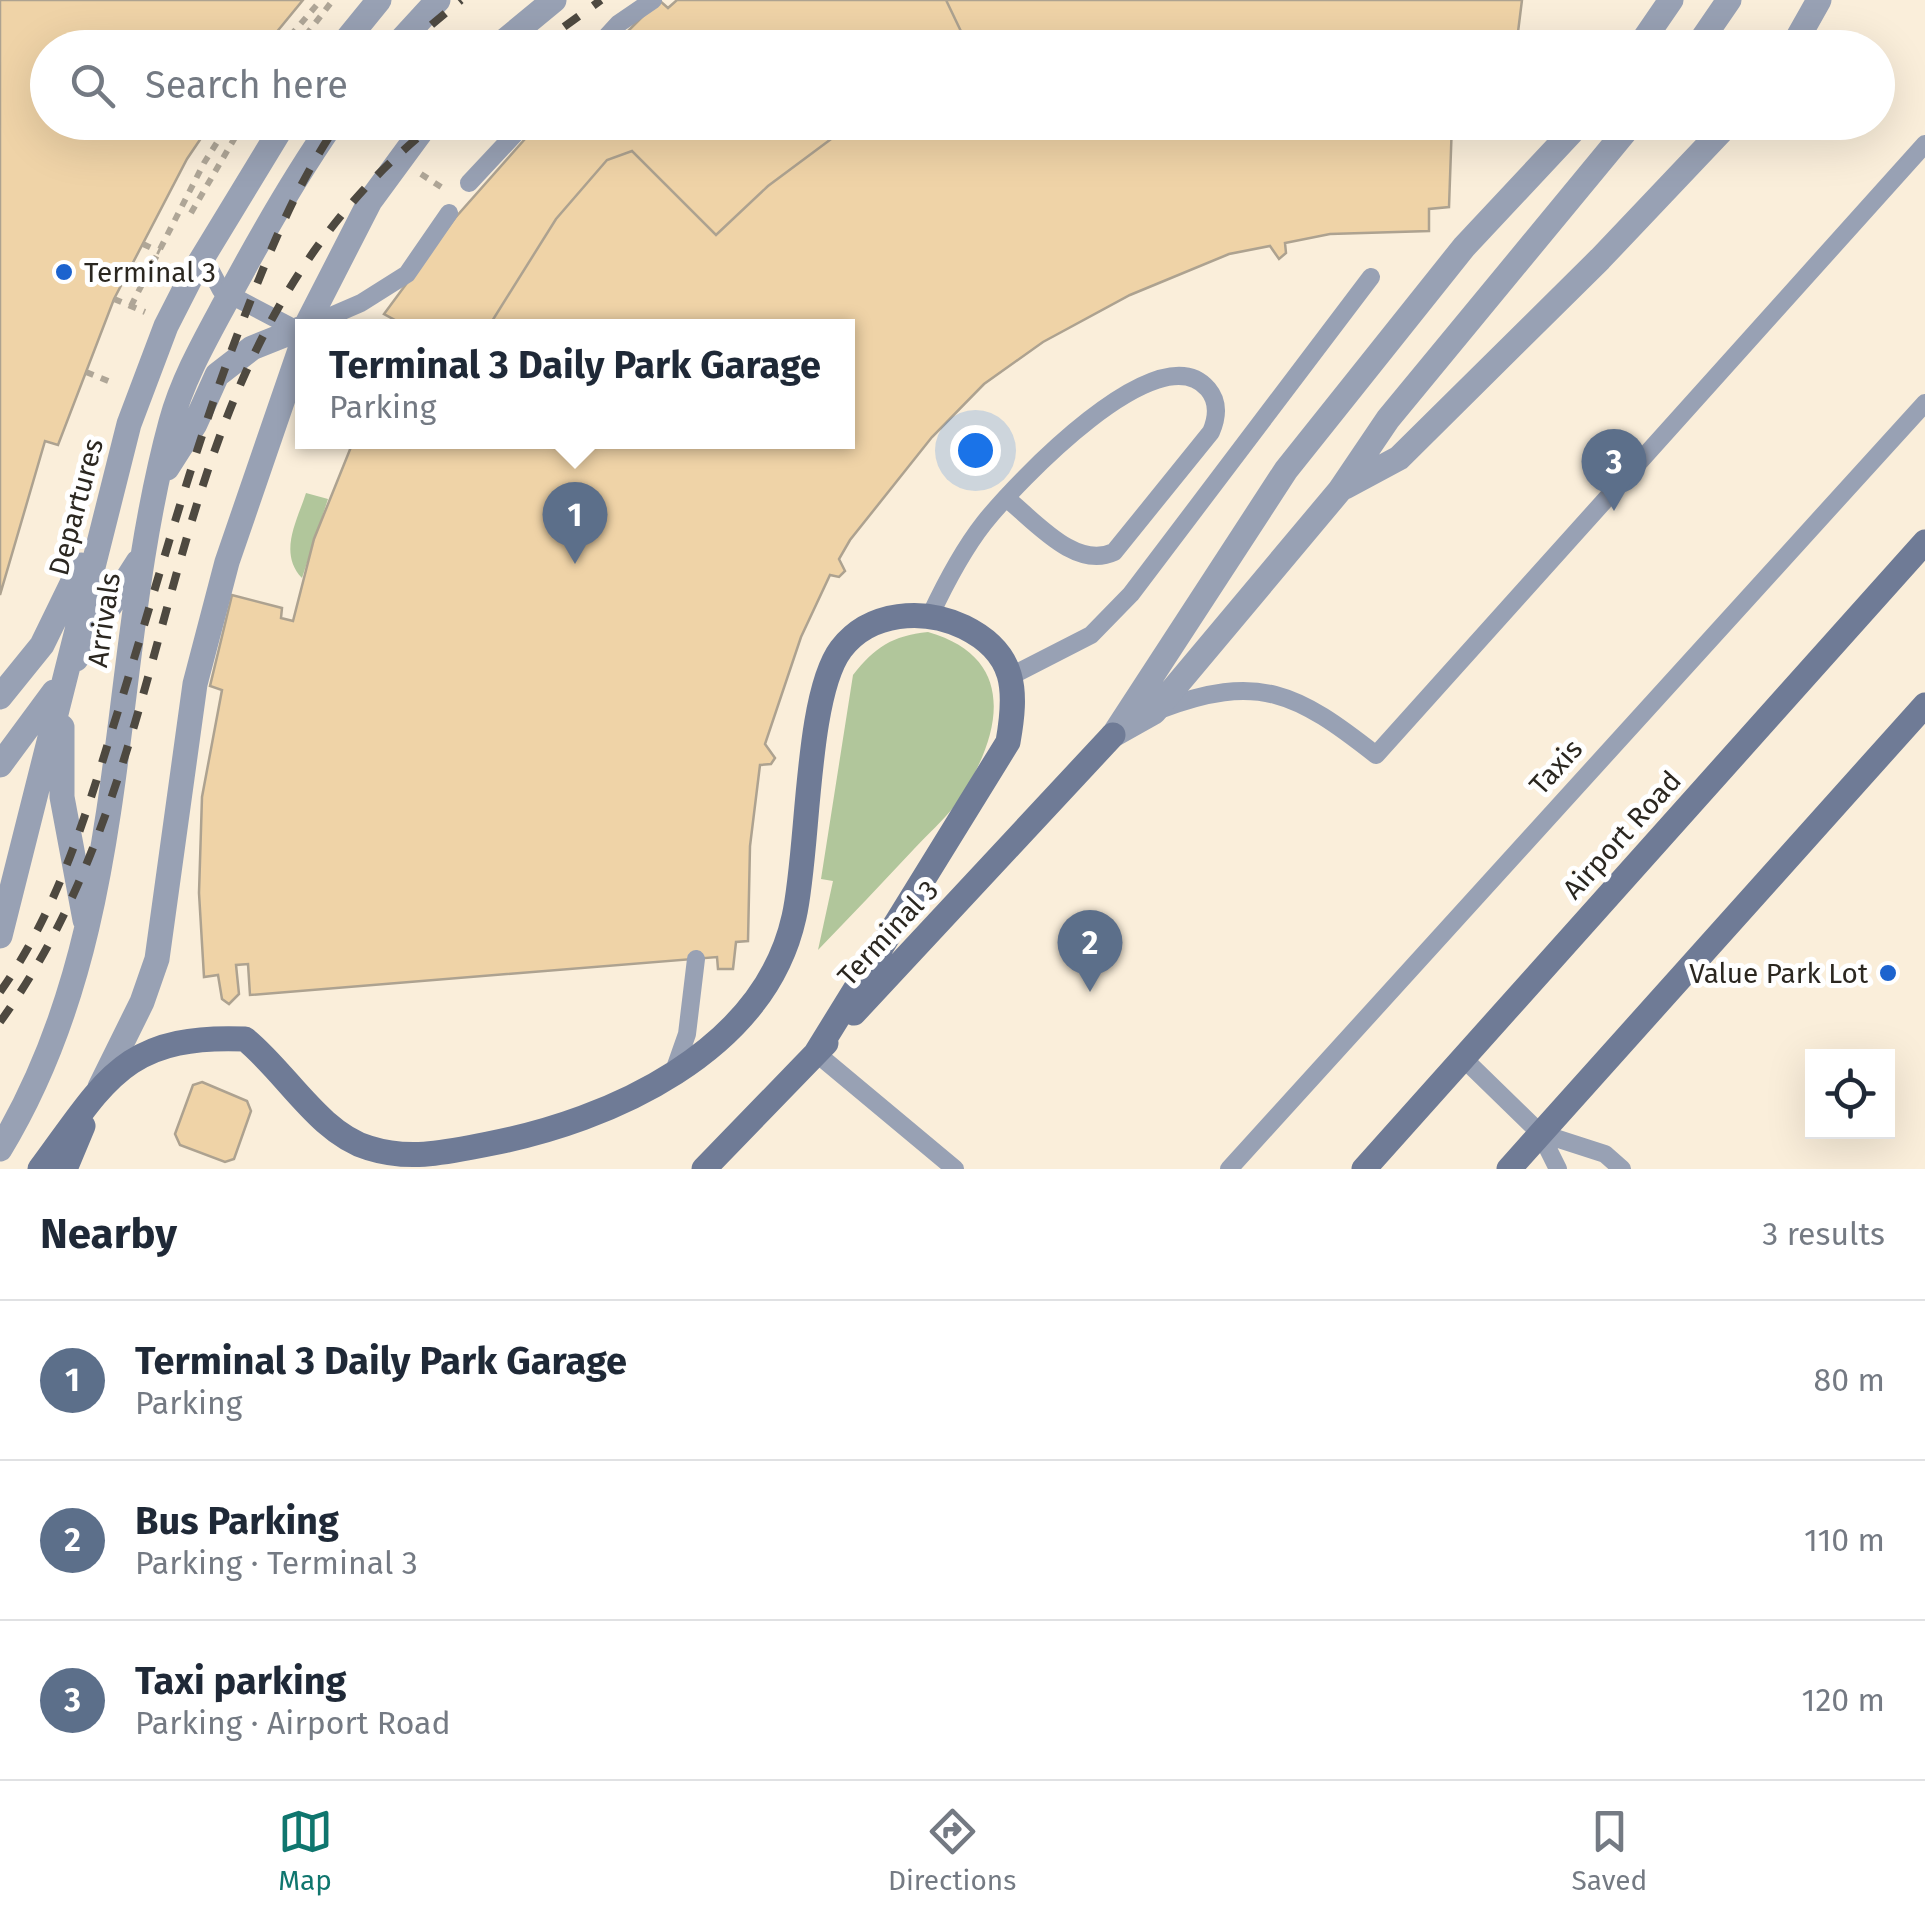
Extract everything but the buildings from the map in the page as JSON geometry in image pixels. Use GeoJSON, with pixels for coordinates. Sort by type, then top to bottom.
{"type":"FeatureCollection","features":[{"type":"Feature","properties":{"kind":"street"},"geometry":{"type":"LineString","coordinates":[[336,30],[358,0]]}},
{"type":"Feature","properties":{"kind":"street"},"geometry":{"type":"LineString","coordinates":[[355,30],[379,0]]}},
{"type":"Feature","properties":{"kind":"street"},"geometry":{"type":"LineString","coordinates":[[410,30],[438,0]]}},
{"type":"Feature","properties":{"kind":"street"},"geometry":{"type":"LineString","coordinates":[[518,30],[554,0]]}},
{"type":"Feature","properties":{"kind":"street"},"geometry":{"type":"LineString","coordinates":[[1650,30],[1671,0]]}},
{"type":"Feature","properties":{"kind":"street"},"geometry":{"type":"LineString","coordinates":[[1708,30],[1729,0]]}},
{"type":"Feature","properties":{"kind":"street"},"geometry":{"type":"LineString","coordinates":[[1802,30],[1819,0]]}},
{"type":"Feature","properties":{"kind":"street"},"geometry":{"type":"LineString","coordinates":[[88,937],[62,797],[61,640],[97,482],[158,318],[173,280],[258,140]]}},
{"type":"Feature","properties":{"kind":"street","name":"Departures"},"geometry":{"type":"LineString","coordinates":[[0,936],[129,424],[166,326],[203,256],[274,140]]}},
{"type":"Feature","properties":{"kind":"street","name":"Arrivals"},"geometry":{"type":"LineString","coordinates":[[0,1149],[61,1024],[88,937],[144,554],[171,420],[197,354],[291,182],[320,140]]}},
{"type":"Feature","properties":{"kind":"street"},"geometry":{"type":"LineString","coordinates":[[311,319],[370,201],[415,140]]}},
{"type":"Feature","properties":{"kind":"street"},"geometry":{"type":"LineString","coordinates":[[1113,736],[1286,470],[1464,247],[1564,140]]}},
{"type":"Feature","properties":{"kind":"street"},"geometry":{"type":"LineString","coordinates":[[1113,736],[1154,712],[1340,490],[1388,418],[1618,140]]}},
{"type":"Feature","properties":{"kind":"street"},"geometry":{"type":"LineString","coordinates":[[1340,490],[1398,458],[1600,259],[1713,140]]}},
{"type":"Feature","properties":{"kind":"street"},"geometry":{"type":"LineString","coordinates":[[159,480],[195,424],[217,375],[252,348],[295,332]]}},
{"type":"Feature","properties":{"kind":"street"},"geometry":{"type":"LineString","coordinates":[[66,1169],[157,959],[195,684],[227,562],[295,364]]}},
{"type":"Feature","properties":{"kind":"street"},"geometry":{"type":"LineString","coordinates":[[0,697],[42,645],[101,524]]}},
{"type":"Feature","properties":{"kind":"street","name":"Airport Road"},"geometry":{"type":"LineString","coordinates":[[1364,1169],[1925,542]]}},
{"type":"Feature","properties":{"kind":"street"},"geometry":{"type":"LineString","coordinates":[[0,765],[61,681],[144,554]]}},
{"type":"Feature","properties":{"kind":"street"},"geometry":{"type":"LineString","coordinates":[[40,1169],[99,1090],[134,1058],[175,1041],[245,1040],[288,1078],[331,1128],[346,1139],[392,1154],[423,1156],[578,1122],[641,1093],[674,1071],[746,1010],[783,950],[794,917],[819,712],[840,650],[858,632],[883,620],[913,614],[930,616],[975,633],[1013,675],[1014,709],[1008,742],[816,1053]]}},
{"type":"Feature","properties":{"kind":"street"},"geometry":{"type":"LineString","coordinates":[[1508,1169],[1925,705]]}},
{"type":"Feature","properties":{"kind":"street","name":"Terminal 3"},"geometry":{"type":"LineString","coordinates":[[704,1169],[1113,736]]}},
{"type":"Feature","properties":{"kind":"lane"},"geometry":{"type":"LineString","coordinates":[[612,30],[653,0]]}},
{"type":"Feature","properties":{"kind":"lane"},"geometry":{"type":"LineString","coordinates":[[468,184],[509,140]]}},
{"type":"Feature","properties":{"kind":"lane"},"geometry":{"type":"LineString","coordinates":[[1154,712],[1205,692],[1281,696],[1318,709],[1376,755],[1925,144]]}},
{"type":"Feature","properties":{"kind":"lane"},"geometry":{"type":"LineString","coordinates":[[326,319],[361,303],[407,274],[449,212]]}},
{"type":"Feature","properties":{"kind":"lane"},"geometry":{"type":"LineString","coordinates":[[203,256],[221,290],[295,323]]}},
{"type":"Feature","properties":{"kind":"lane"},"geometry":{"type":"LineString","coordinates":[[1013,675],[1091,635],[1131,594],[1371,278]]}},
{"type":"Feature","properties":{"kind":"lane"},"geometry":{"type":"LineString","coordinates":[[930,616],[982,526],[1006,498],[1070,435],[1158,378],[1184,374],[1195,378],[1213,396],[1216,420],[1211,432],[1114,552],[1095,558],[1075,553],[1006,498]]}},
{"type":"Feature","properties":{"kind":"lane","name":"Taxis"},"geometry":{"type":"LineString","coordinates":[[1229,1169],[1925,403]]}},
{"type":"Feature","properties":{"kind":"lane"},"geometry":{"type":"LineString","coordinates":[[674,1071],[687,1034],[696,959]]}},
{"type":"Feature","properties":{"kind":"lane"},"geometry":{"type":"LineString","coordinates":[[816,1053],[954,1169]]}},
{"type":"Feature","properties":{"kind":"lane"},"geometry":{"type":"LineString","coordinates":[[1463,1058],[1540,1133],[1558,1169]]}},
{"type":"Feature","properties":{"kind":"lane"},"geometry":{"type":"LineString","coordinates":[[1540,1133],[1605,1154],[1622,1169]]}},
{"type":"Feature","properties":{"kind":"path"},"geometry":{"type":"LineString","coordinates":[[295,30],[321,0]]}},
{"type":"Feature","properties":{"kind":"path"},"geometry":{"type":"LineString","coordinates":[[310,30],[333,0]]}},
{"type":"Feature","properties":{"kind":"path"},"geometry":{"type":"LineString","coordinates":[[131,306],[219,140]]}},
{"type":"Feature","properties":{"kind":"path"},"geometry":{"type":"LineString","coordinates":[[114,299],[158,318]]}},
{"type":"Feature","properties":{"kind":"green space"},"geometry":{"type":"Polygon","coordinates":[[[306,493],[328,499],[302,578],[290,548],[306,493]]]}},
{"type":"Feature","properties":{"kind":"green space"},"geometry":{"type":"Polygon","coordinates":[[[928,632],[958,645],[978,661],[990,681],[994,704],[983,754],[951,810],[818,950],[833,881],[821,879],[853,675],[885,644],[928,632]]]}},
{"type":"Feature","properties":{"kind":"railway"},"geometry":{"type":"LineString","coordinates":[[425,30],[461,0]]}},
{"type":"Feature","properties":{"kind":"railway"},"geometry":{"type":"LineString","coordinates":[[560,30],[601,0]]}},
{"type":"Feature","properties":{"kind":"railway"},"geometry":{"type":"LineString","coordinates":[[0,992],[53,898],[80,830],[224,370],[274,243],[328,140]]}},
{"type":"Feature","properties":{"kind":"railway"},"geometry":{"type":"LineString","coordinates":[[0,1022],[65,912],[112,795],[220,437],[270,323],[340,217],[419,140]]}},
{"type":"Feature","properties":{"kind":"place","name":"Terminal 3"},"geometry":{"type":"Point","coordinates":[64,272]}},
{"type":"Feature","properties":{"kind":"place","name":"Taxi parking"},"geometry":{"type":"Point","coordinates":[1614,511]}},
{"type":"Feature","properties":{"kind":"place","name":"Terminal 3 Daily Park Garage"},"geometry":{"type":"Point","coordinates":[575,564]}},
{"type":"Feature","properties":{"kind":"place","name":"Value Park Lot"},"geometry":{"type":"Point","coordinates":[1888,973]}},
{"type":"Feature","properties":{"kind":"place","name":"Bus Parking"},"geometry":{"type":"Point","coordinates":[1090,992]}}]}
